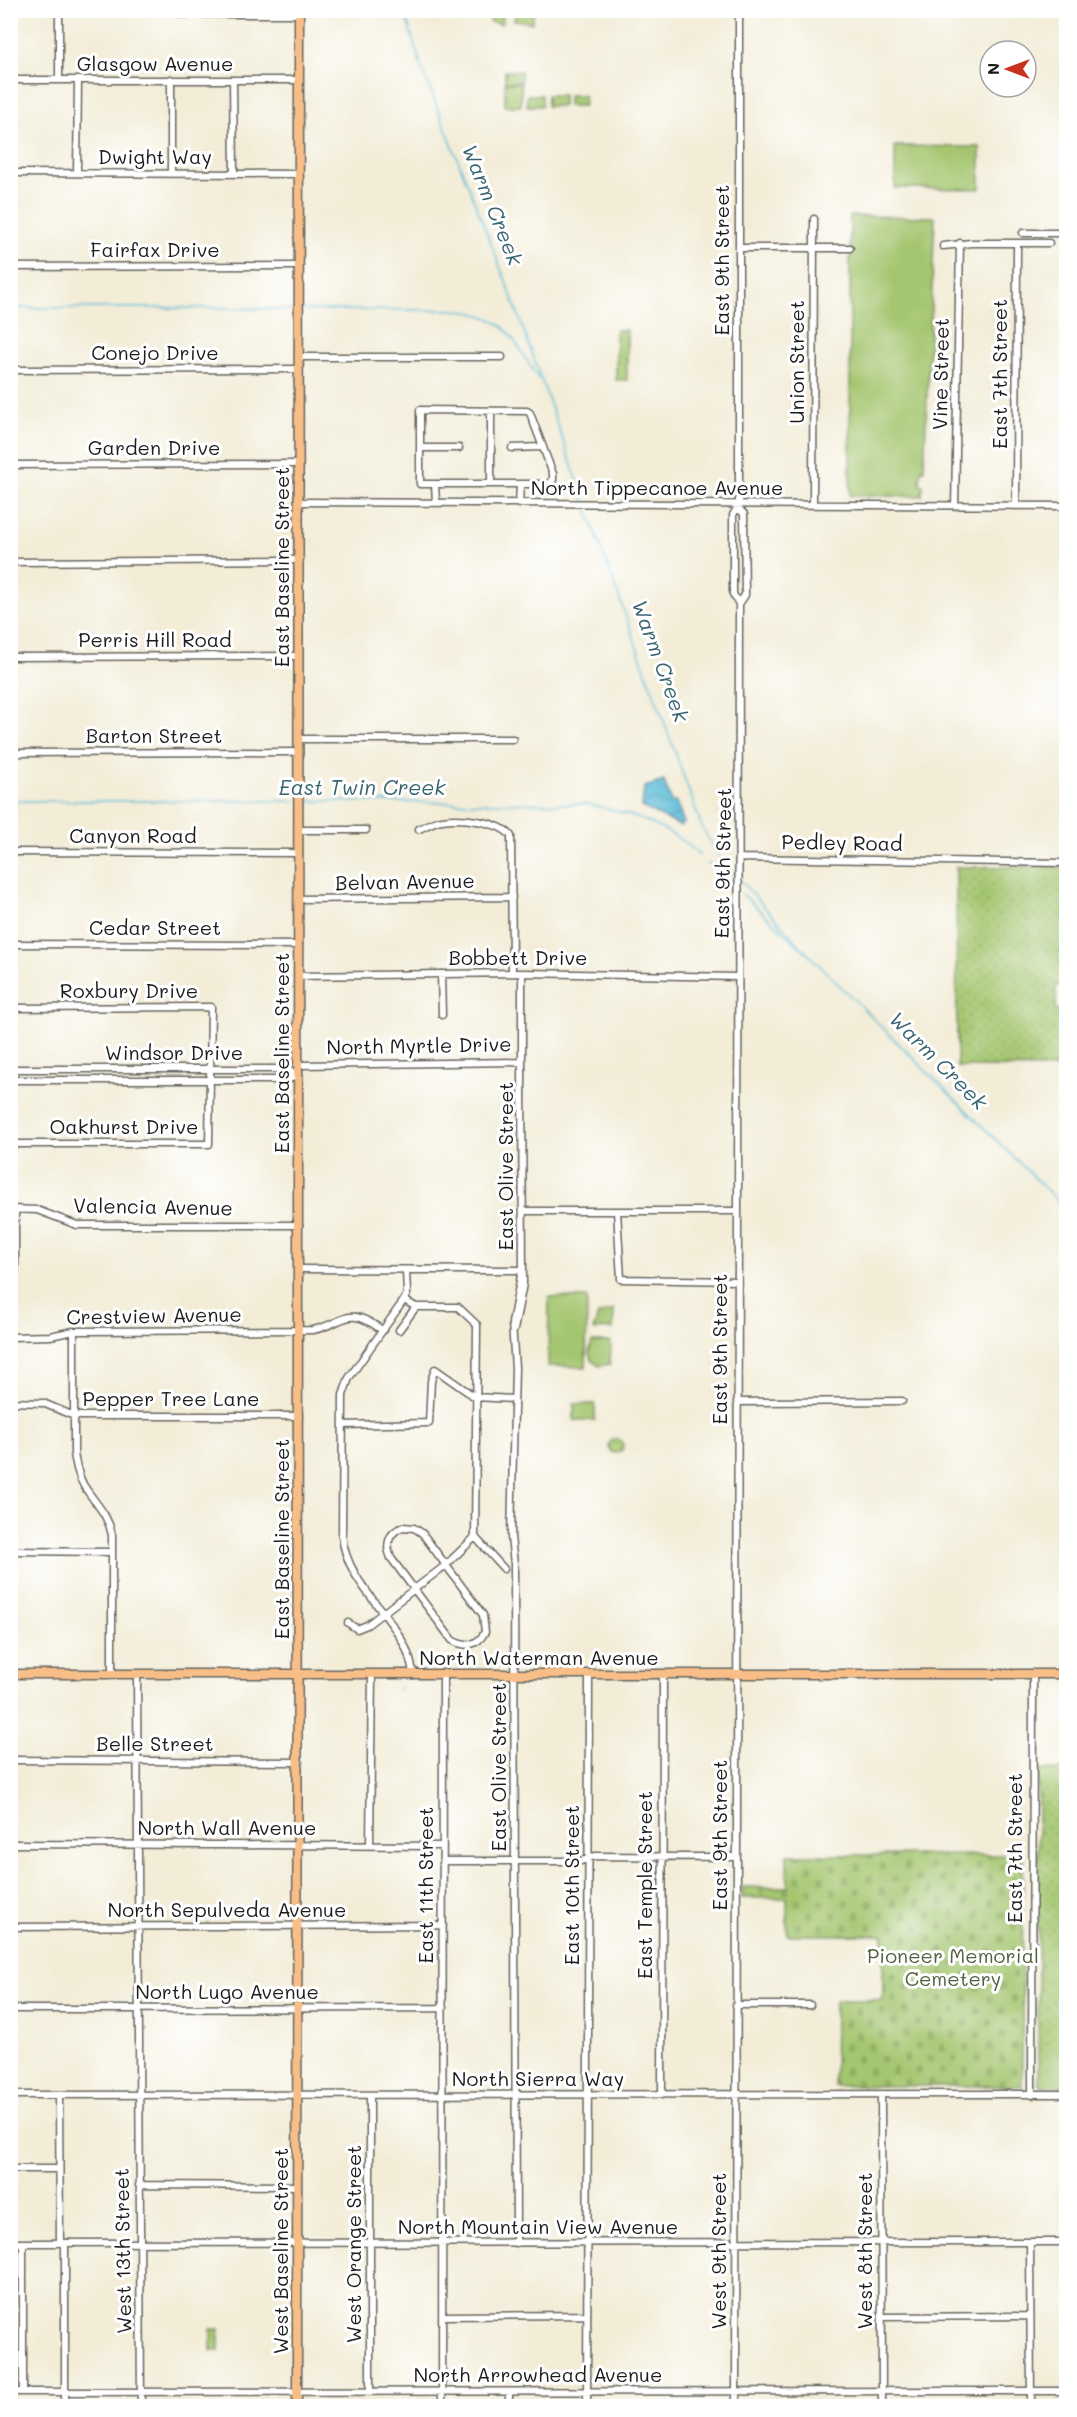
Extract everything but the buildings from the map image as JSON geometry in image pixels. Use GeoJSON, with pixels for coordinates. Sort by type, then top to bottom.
{"type":"FeatureCollection","features":[{"type":"Feature","properties":{"kind":"main road","name":"East Baseline Street"},"geometry":{"type":"LineString","coordinates":[[297,2095],[299,12]]}},
{"type":"Feature","properties":{"kind":"main road","name":"North Waterman Avenue"},"geometry":{"type":"LineString","coordinates":[[10,1674],[1066,1674]]}},
{"type":"Feature","properties":{"kind":"main road","name":"West Baseline Street"},"geometry":{"type":"LineString","coordinates":[[297,2095],[297,2406]]}},
{"type":"Feature","properties":{"kind":"street"},"geometry":{"type":"LineString","coordinates":[[59,10],[59,80]]}},
{"type":"Feature","properties":{"kind":"street","name":"East 9th Street"},"geometry":{"type":"LineString","coordinates":[[739,10],[739,507],[744,514],[745,595],[739,604]]}},
{"type":"Feature","properties":{"kind":"street"},"geometry":{"type":"LineString","coordinates":[[182,14],[299,12]]}},
{"type":"Feature","properties":{"kind":"street"},"geometry":{"type":"LineString","coordinates":[[171,79],[171,173]]}},
{"type":"Feature","properties":{"kind":"street","name":"Glasgow Avenue"},"geometry":{"type":"LineString","coordinates":[[10,80],[299,80]]}},
{"type":"Feature","properties":{"kind":"street"},"geometry":{"type":"LineString","coordinates":[[77,173],[78,80]]}},
{"type":"Feature","properties":{"kind":"street"},"geometry":{"type":"LineString","coordinates":[[234,80],[234,174]]}},
{"type":"Feature","properties":{"kind":"street","name":"Dwight Way"},"geometry":{"type":"LineString","coordinates":[[10,173],[299,174]]}},
{"type":"Feature","properties":{"kind":"street","name":"Union Street"},"geometry":{"type":"LineString","coordinates":[[813,505],[814,219]]}},
{"type":"Feature","properties":{"kind":"street"},"geometry":{"type":"LineString","coordinates":[[1023,233],[1066,233]]}},
{"type":"Feature","properties":{"kind":"street"},"geometry":{"type":"LineString","coordinates":[[943,246],[960,243],[1049,243]]}},
{"type":"Feature","properties":{"kind":"street","name":"Vine Street"},"geometry":{"type":"LineString","coordinates":[[955,506],[960,243]]}},
{"type":"Feature","properties":{"kind":"street","name":"East 7th Street"},"geometry":{"type":"LineString","coordinates":[[1016,506],[1017,243]]}},
{"type":"Feature","properties":{"kind":"street"},"geometry":{"type":"LineString","coordinates":[[739,248],[850,248]]}},
{"type":"Feature","properties":{"kind":"street","name":"Fairfax Drive"},"geometry":{"type":"LineString","coordinates":[[10,267],[299,267]]}},
{"type":"Feature","properties":{"kind":"street"},"geometry":{"type":"LineString","coordinates":[[299,357],[501,357]]}},
{"type":"Feature","properties":{"kind":"street","name":"Conejo Drive"},"geometry":{"type":"LineString","coordinates":[[10,370],[299,369]]}},
{"type":"Feature","properties":{"kind":"street"},"geometry":{"type":"LineString","coordinates":[[420,410],[491,411],[530,413],[553,480],[548,484],[420,484],[420,410]]}},
{"type":"Feature","properties":{"kind":"street"},"geometry":{"type":"LineString","coordinates":[[491,411],[491,483]]}},
{"type":"Feature","properties":{"kind":"street"},"geometry":{"type":"LineString","coordinates":[[512,448],[543,447]]}},
{"type":"Feature","properties":{"kind":"street"},"geometry":{"type":"LineString","coordinates":[[420,448],[459,448]]}},
{"type":"Feature","properties":{"kind":"street","name":"Garden Drive"},"geometry":{"type":"LineString","coordinates":[[10,465],[299,464]]}},
{"type":"Feature","properties":{"kind":"street"},"geometry":{"type":"LineString","coordinates":[[435,484],[436,504]]}},
{"type":"Feature","properties":{"kind":"street"},"geometry":{"type":"LineString","coordinates":[[519,504],[520,484]]}},
{"type":"Feature","properties":{"kind":"street","name":"North Tippecanoe Avenue"},"geometry":{"type":"LineString","coordinates":[[299,502],[739,507],[1066,506]]}},
{"type":"Feature","properties":{"kind":"street","name":"East 9th Street"},"geometry":{"type":"LineString","coordinates":[[735,2095],[738,902],[741,858],[739,604],[733,594],[733,515],[739,507]]}},
{"type":"Feature","properties":{"kind":"street"},"geometry":{"type":"LineString","coordinates":[[10,562],[300,560]]}},
{"type":"Feature","properties":{"kind":"street","name":"Perris Hill Road"},"geometry":{"type":"LineString","coordinates":[[10,657],[299,656]]}},
{"type":"Feature","properties":{"kind":"street"},"geometry":{"type":"LineString","coordinates":[[299,738],[513,739]]}},
{"type":"Feature","properties":{"kind":"street","name":"Barton Street"},"geometry":{"type":"LineString","coordinates":[[10,753],[299,752]]}},
{"type":"Feature","properties":{"kind":"street"},"geometry":{"type":"LineString","coordinates":[[419,829],[438,820],[453,818],[506,830],[510,836],[512,973]]}},
{"type":"Feature","properties":{"kind":"street"},"geometry":{"type":"LineString","coordinates":[[299,830],[366,830]]}},
{"type":"Feature","properties":{"kind":"street","name":"Canyon Road"},"geometry":{"type":"LineString","coordinates":[[10,852],[299,853]]}},
{"type":"Feature","properties":{"kind":"street","name":"Pedley Road"},"geometry":{"type":"LineString","coordinates":[[741,858],[1066,863]]}},
{"type":"Feature","properties":{"kind":"street","name":"Belvan Avenue"},"geometry":{"type":"LineString","coordinates":[[298,899],[512,897]]}},
{"type":"Feature","properties":{"kind":"street","name":"Cedar Street"},"geometry":{"type":"LineString","coordinates":[[10,944],[298,945]]}},
{"type":"Feature","properties":{"kind":"street","name":"Bobbett Drive"},"geometry":{"type":"LineString","coordinates":[[299,976],[522,973],[738,977]]}},
{"type":"Feature","properties":{"kind":"street","name":"North Myrtle Drive"},"geometry":{"type":"LineString","coordinates":[[299,1065],[522,1062],[522,973]]}},
{"type":"Feature","properties":{"kind":"street"},"geometry":{"type":"LineString","coordinates":[[441,974],[442,1015]]}},
{"type":"Feature","properties":{"kind":"street","name":"Roxbury Drive"},"geometry":{"type":"LineString","coordinates":[[10,1008],[211,1007],[210,1080]]}},
{"type":"Feature","properties":{"kind":"street","name":"East Olive Street"},"geometry":{"type":"LineString","coordinates":[[516,2243],[515,1675],[512,1537],[514,1520],[514,1331],[523,1284],[522,1062]]}},
{"type":"Feature","properties":{"kind":"street","name":"Windsor Drive"},"geometry":{"type":"LineString","coordinates":[[10,1069],[285,1069],[299,1075]]}},
{"type":"Feature","properties":{"kind":"street"},"geometry":{"type":"LineString","coordinates":[[81,1069],[81,1080]]}},
{"type":"Feature","properties":{"kind":"street","name":"Windsor Drive"},"geometry":{"type":"LineString","coordinates":[[10,1080],[287,1080],[299,1075]]}},
{"type":"Feature","properties":{"kind":"street","name":"Oakhurst Drive"},"geometry":{"type":"LineString","coordinates":[[10,1144],[209,1144],[210,1080]]}},
{"type":"Feature","properties":{"kind":"street"},"geometry":{"type":"LineString","coordinates":[[13,1209],[13,1274]]}},
{"type":"Feature","properties":{"kind":"street","name":"Valencia Avenue"},"geometry":{"type":"LineString","coordinates":[[13,1209],[37,1210],[77,1225],[299,1225]]}},
{"type":"Feature","properties":{"kind":"street"},"geometry":{"type":"LineString","coordinates":[[523,1211],[737,1211]]}},
{"type":"Feature","properties":{"kind":"street"},"geometry":{"type":"LineString","coordinates":[[617,1211],[621,1279],[737,1281]]}},
{"type":"Feature","properties":{"kind":"street"},"geometry":{"type":"LineString","coordinates":[[298,1269],[522,1270]]}},
{"type":"Feature","properties":{"kind":"street"},"geometry":{"type":"LineString","coordinates":[[406,1270],[407,1294],[404,1300],[348,1378],[343,1395],[344,1552],[352,1571],[410,1654],[413,1675]]}},
{"type":"Feature","properties":{"kind":"street"},"geometry":{"type":"LineString","coordinates":[[404,1300],[416,1306],[452,1306],[474,1320],[477,1325],[475,1537],[504,1569]]}},
{"type":"Feature","properties":{"kind":"street"},"geometry":{"type":"LineString","coordinates":[[399,1330],[416,1306]]}},
{"type":"Feature","properties":{"kind":"street","name":"Crestview Avenue"},"geometry":{"type":"LineString","coordinates":[[10,1337],[50,1336],[74,1331],[299,1331],[320,1329],[344,1317],[368,1321],[382,1330]]}},
{"type":"Feature","properties":{"kind":"street"},"geometry":{"type":"LineString","coordinates":[[74,1331],[74,1416],[77,1468],[83,1485],[110,1525],[112,1675]]}},
{"type":"Feature","properties":{"kind":"street"},"geometry":{"type":"LineString","coordinates":[[343,1425],[429,1423],[431,1381],[435,1369],[475,1397],[513,1399]]}},
{"type":"Feature","properties":{"kind":"street","name":"Pepper Tree Lane"},"geometry":{"type":"LineString","coordinates":[[10,1401],[43,1403],[74,1416],[299,1416]]}},
{"type":"Feature","properties":{"kind":"street"},"geometry":{"type":"LineString","coordinates":[[737,1402],[902,1401]]}},
{"type":"Feature","properties":{"kind":"street"},"geometry":{"type":"LineString","coordinates":[[407,1526],[420,1531],[446,1565],[484,1618],[484,1632],[477,1642],[464,1645],[452,1640],[388,1553],[388,1542],[395,1531],[407,1526]]}},
{"type":"Feature","properties":{"kind":"street"},"geometry":{"type":"LineString","coordinates":[[351,1625],[362,1628],[383,1614],[446,1565],[475,1537]]}},
{"type":"Feature","properties":{"kind":"street"},"geometry":{"type":"LineString","coordinates":[[10,1551],[112,1552]]}},
{"type":"Feature","properties":{"kind":"street","name":"East 7th Street"},"geometry":{"type":"LineString","coordinates":[[1032,2095],[1033,1674]]}},
{"type":"Feature","properties":{"kind":"street","name":"West 13th Street"},"geometry":{"type":"LineString","coordinates":[[137,1675],[141,2406]]}},
{"type":"Feature","properties":{"kind":"street"},"geometry":{"type":"LineString","coordinates":[[370,1845],[372,1675]]}},
{"type":"Feature","properties":{"kind":"street","name":"East 11th Street"},"geometry":{"type":"LineString","coordinates":[[442,2406],[443,1675]]}},
{"type":"Feature","properties":{"kind":"street","name":"East 10th Street"},"geometry":{"type":"LineString","coordinates":[[587,2406],[589,1675]]}},
{"type":"Feature","properties":{"kind":"street","name":"East Temple Street"},"geometry":{"type":"LineString","coordinates":[[662,2095],[663,1675]]}},
{"type":"Feature","properties":{"kind":"street","name":"Belle Street"},"geometry":{"type":"LineString","coordinates":[[10,1760],[298,1762]]}},
{"type":"Feature","properties":{"kind":"street","name":"North Wall Avenue"},"geometry":{"type":"LineString","coordinates":[[10,1844],[443,1846]]}},
{"type":"Feature","properties":{"kind":"street"},"geometry":{"type":"LineString","coordinates":[[443,1862],[581,1861],[589,1858],[661,1856],[736,1857]]}},
{"type":"Feature","properties":{"kind":"street","name":"North Sepulveda Avenue"},"geometry":{"type":"LineString","coordinates":[[10,1927],[443,1925]]}},
{"type":"Feature","properties":{"kind":"street"},"geometry":{"type":"LineString","coordinates":[[736,2005],[810,2004]]}},
{"type":"Feature","properties":{"kind":"street","name":"North Lugo Avenue"},"geometry":{"type":"LineString","coordinates":[[10,2009],[442,2008]]}},
{"type":"Feature","properties":{"kind":"street","name":"North Sierra Way"},"geometry":{"type":"LineString","coordinates":[[10,2095],[1066,2094]]}},
{"type":"Feature","properties":{"kind":"street"},"geometry":{"type":"LineString","coordinates":[[58,2095],[65,2406]]}},
{"type":"Feature","properties":{"kind":"street","name":"West Orange Street"},"geometry":{"type":"LineString","coordinates":[[370,2095],[370,2392]]}},
{"type":"Feature","properties":{"kind":"street","name":"West 9th Street"},"geometry":{"type":"LineString","coordinates":[[735,2095],[736,2406]]}},
{"type":"Feature","properties":{"kind":"street","name":"West 8th Street"},"geometry":{"type":"LineString","coordinates":[[881,2095],[882,2406]]}},
{"type":"Feature","properties":{"kind":"street"},"geometry":{"type":"LineString","coordinates":[[10,2169],[59,2169]]}},
{"type":"Feature","properties":{"kind":"street"},"geometry":{"type":"LineString","coordinates":[[139,2185],[297,2186]]}},
{"type":"Feature","properties":{"kind":"street"},"geometry":{"type":"LineString","coordinates":[[1030,2242],[1030,2406]]}},
{"type":"Feature","properties":{"kind":"street","name":"North Mountain View Avenue"},"geometry":{"type":"LineString","coordinates":[[10,2243],[1066,2242]]}},
{"type":"Feature","properties":{"kind":"street"},"geometry":{"type":"LineString","coordinates":[[23,2243],[23,2392]]}},
{"type":"Feature","properties":{"kind":"street"},"geometry":{"type":"LineString","coordinates":[[442,2316],[587,2315]]}},
{"type":"Feature","properties":{"kind":"street"},"geometry":{"type":"LineString","coordinates":[[882,2317],[1030,2316]]}},
{"type":"Feature","properties":{"kind":"street","name":"North Arrowhead Avenue"},"geometry":{"type":"LineString","coordinates":[[10,2392],[1066,2391]]}},
{"type":"Feature","properties":{"kind":"street"},"geometry":{"type":"LineString","coordinates":[[509,2392],[509,2406]]}},
{"type":"Feature","properties":{"kind":"green space"},"geometry":{"type":"Polygon","coordinates":[[[493,11],[504,11],[501,24],[490,22],[493,11]]]}},
{"type":"Feature","properties":{"kind":"green space"},"geometry":{"type":"Polygon","coordinates":[[[516,11],[534,13],[532,23],[514,20],[516,11]]]}},
{"type":"Feature","properties":{"kind":"green space"},"geometry":{"type":"Polygon","coordinates":[[[505,71],[521,71],[521,82],[505,82],[505,71]]]}},
{"type":"Feature","properties":{"kind":"green space"},"geometry":{"type":"Polygon","coordinates":[[[505,83],[521,83],[521,106],[505,106],[505,83]]]}},
{"type":"Feature","properties":{"kind":"green space"},"geometry":{"type":"Polygon","coordinates":[[[527,95],[542,95],[542,106],[527,106],[527,95]]]}},
{"type":"Feature","properties":{"kind":"green space"},"geometry":{"type":"Polygon","coordinates":[[[547,95],[563,95],[563,106],[547,106],[547,95]]]}},
{"type":"Feature","properties":{"kind":"green space"},"geometry":{"type":"Polygon","coordinates":[[[568,95],[584,95],[584,106],[568,106],[568,95]]]}},
{"type":"Feature","properties":{"kind":"green space"},"geometry":{"type":"Polygon","coordinates":[[[895,146],[980,147],[980,189],[895,188],[895,146]]]}},
{"type":"Feature","properties":{"kind":"green space"},"geometry":{"type":"Polygon","coordinates":[[[850,216],[935,217],[924,470],[921,470],[920,485],[923,485],[922,496],[850,496],[850,216]]]}},
{"type":"Feature","properties":{"kind":"green space"},"geometry":{"type":"Polygon","coordinates":[[[616,330],[627,330],[627,380],[616,380],[616,330]]]}},
{"type":"Feature","properties":{"kind":"green space"},"geometry":{"type":"Polygon","coordinates":[[[1066,866],[1066,985],[1056,985],[1056,1010],[1066,1011],[1066,1068],[957,1067],[956,867],[1066,866]]]}},
{"type":"Feature","properties":{"kind":"green space"},"geometry":{"type":"Polygon","coordinates":[[[549,1297],[587,1298],[586,1367],[548,1366],[549,1297]]]}},
{"type":"Feature","properties":{"kind":"green space"},"geometry":{"type":"Polygon","coordinates":[[[614,1310],[613,1329],[593,1330],[598,1315],[614,1310]]]}},
{"type":"Feature","properties":{"kind":"green space"},"geometry":{"type":"Polygon","coordinates":[[[592,1342],[611,1342],[610,1364],[599,1366],[591,1360],[589,1352],[592,1342]]]}},
{"type":"Feature","properties":{"kind":"green space"},"geometry":{"type":"Polygon","coordinates":[[[574,1404],[595,1404],[595,1420],[574,1420],[574,1404]]]}},
{"type":"Feature","properties":{"kind":"green space"},"geometry":{"type":"Polygon","coordinates":[[[616,1439],[621,1441],[623,1446],[621,1451],[616,1453],[611,1451],[609,1446],[611,1441],[616,1439]]]}},
{"type":"Feature","properties":{"kind":"green space"},"geometry":{"type":"Polygon","coordinates":[[[1038,1770],[1066,1770],[1066,2086],[1042,2086],[1038,2082],[1038,1770]]]}},
{"type":"Feature","properties":{"kind":"green space","name":"Pioneer Memorial Cemetery"},"geometry":{"type":"Polygon","coordinates":[[[787,1855],[1023,1855],[1022,2086],[834,2086],[835,2000],[883,2000],[883,1935],[787,1935],[787,1898],[742,1898],[742,1887],[788,1887],[787,1855]]]}},
{"type":"Feature","properties":{"kind":"green space"},"geometry":{"type":"Polygon","coordinates":[[[211,2329],[219,2329],[219,2351],[211,2351],[211,2329]]]}},
{"type":"Feature","properties":{"kind":"water"},"geometry":{"type":"Polygon","coordinates":[[[664,781],[672,803],[676,802],[684,823],[680,826],[642,807],[644,787],[664,781]]]}},
{"type":"Feature","properties":{"kind":"waterway","name":"Warm Creek"},"geometry":{"type":"LineString","coordinates":[[404,10],[421,66],[510,292],[585,502]]}},
{"type":"Feature","properties":{"kind":"waterway"},"geometry":{"type":"LineString","coordinates":[[10,308],[294,310]]}},
{"type":"Feature","properties":{"kind":"waterway"},"geometry":{"type":"LineString","coordinates":[[302,310],[455,310],[474,313],[499,324],[508,332],[539,379]]}},
{"type":"Feature","properties":{"kind":"waterway","name":"Warm Creek"},"geometry":{"type":"LineString","coordinates":[[586,506],[702,827],[719,857],[736,875]]}},
{"type":"Feature","properties":{"kind":"waterway","name":"East Twin Creek"},"geometry":{"type":"LineString","coordinates":[[10,801],[295,801]]}},
{"type":"Feature","properties":{"kind":"waterway","name":"East Twin Creek"},"geometry":{"type":"LineString","coordinates":[[302,801],[586,804],[617,811],[661,828],[700,855]]}},
{"type":"Feature","properties":{"kind":"waterway","name":"East Twin Creek"},"geometry":{"type":"LineString","coordinates":[[708,863],[736,889]]}},
{"type":"Feature","properties":{"kind":"waterway","name":"Warm Creek"},"geometry":{"type":"LineString","coordinates":[[741,881],[806,952],[1066,1209]]}},
{"type":"Feature","properties":{"kind":"waterway","name":"East Twin Creek"},"geometry":{"type":"LineString","coordinates":[[742,894],[800,947]]}}]}
